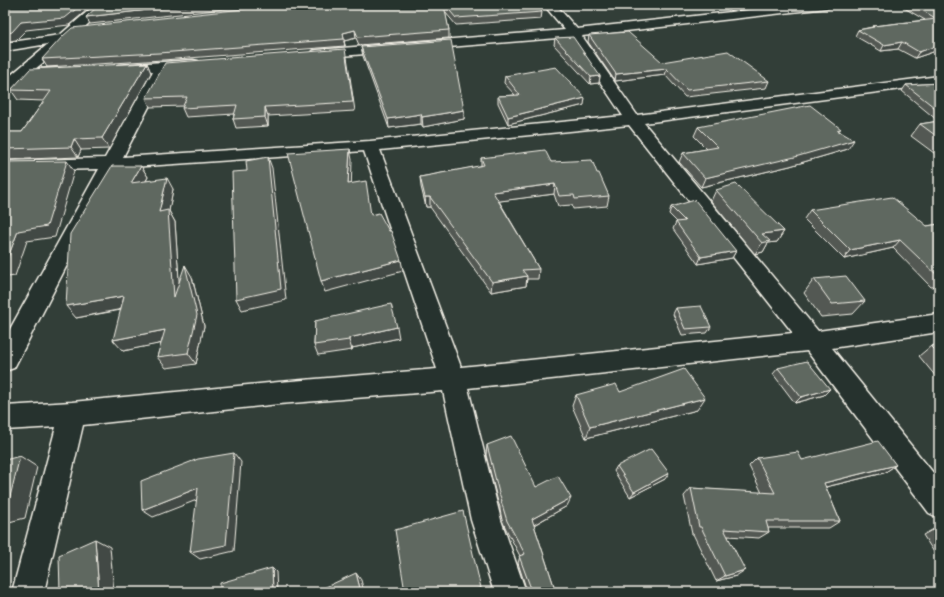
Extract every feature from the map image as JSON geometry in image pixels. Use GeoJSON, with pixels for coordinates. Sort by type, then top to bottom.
{"type":"FeatureCollection","features":[{"type":"Feature","properties":{"kind":"street"},"geometry":{"type":"LineString","coordinates":[[5,88],[102,5]]}},
{"type":"Feature","properties":{"kind":"street"},"geometry":{"type":"LineString","coordinates":[[550,5],[574,33],[633,120],[813,341],[939,503]]}},
{"type":"Feature","properties":{"kind":"street"},"geometry":{"type":"LineString","coordinates":[[305,55],[574,33],[827,5]]}},
{"type":"Feature","properties":{"kind":"street"},"geometry":{"type":"LineString","coordinates":[[5,47],[94,29]]}},
{"type":"Feature","properties":{"kind":"street"},"geometry":{"type":"LineString","coordinates":[[108,69],[203,63]]}},
{"type":"Feature","properties":{"kind":"street"},"geometry":{"type":"LineString","coordinates":[[5,361],[163,66]]}},
{"type":"Feature","properties":{"kind":"street"},"geometry":{"type":"LineString","coordinates":[[21,74],[68,71]]}},
{"type":"Feature","properties":{"kind":"street"},"geometry":{"type":"LineString","coordinates":[[5,166],[111,163],[370,146],[633,120],[939,80]]}},
{"type":"Feature","properties":{"kind":"street"},"geometry":{"type":"LineString","coordinates":[[370,146],[453,379],[486,520],[510,592]]}},
{"type":"Feature","properties":{"kind":"street"},"geometry":{"type":"LineString","coordinates":[[5,418],[72,414],[279,393],[453,379],[813,341],[939,323]]}},
{"type":"Feature","properties":{"kind":"street"},"geometry":{"type":"LineString","coordinates":[[28,592],[72,414]]}},
{"type":"Feature","properties":{"kind":"building"},"geometry":{"type":"Polygon","coordinates":[[[5,5],[81,5],[65,18],[21,22],[12,32],[5,34],[5,5]]]}},
{"type":"Feature","properties":{"kind":"building"},"geometry":{"type":"Polygon","coordinates":[[[99,5],[193,5],[86,17],[99,5]]]}},
{"type":"Feature","properties":{"kind":"building"},"geometry":{"type":"Polygon","coordinates":[[[279,5],[444,5],[449,30],[358,37],[355,30],[343,33],[344,39],[159,53],[42,59],[72,28],[279,5]]]}},
{"type":"Feature","properties":{"kind":"building"},"geometry":{"type":"Polygon","coordinates":[[[445,5],[537,5],[542,12],[456,18],[445,5]]]}},
{"type":"Feature","properties":{"kind":"building"},"geometry":{"type":"Polygon","coordinates":[[[913,5],[939,5],[939,45],[919,52],[902,42],[884,45],[858,30],[874,27],[873,26],[937,19],[913,5]]]}},
{"type":"Feature","properties":{"kind":"building"},"geometry":{"type":"Polygon","coordinates":[[[628,32],[662,62],[728,51],[769,81],[687,90],[667,69],[616,74],[589,35],[628,32]]]}},
{"type":"Feature","properties":{"kind":"building"},"geometry":{"type":"Polygon","coordinates":[[[573,37],[600,76],[591,77],[555,38],[573,37]]]}},
{"type":"Feature","properties":{"kind":"building"},"geometry":{"type":"Polygon","coordinates":[[[451,40],[464,110],[422,117],[421,114],[388,119],[361,47],[451,40]]]}},
{"type":"Feature","properties":{"kind":"building"},"geometry":{"type":"Polygon","coordinates":[[[345,49],[353,102],[265,107],[265,117],[233,119],[237,105],[182,108],[187,97],[146,98],[165,63],[345,49]]]}},
{"type":"Feature","properties":{"kind":"building"},"geometry":{"type":"Polygon","coordinates":[[[147,63],[102,138],[74,139],[71,147],[5,149],[5,132],[22,132],[51,91],[11,90],[30,69],[147,63]]]}},
{"type":"Feature","properties":{"kind":"building"},"geometry":{"type":"Polygon","coordinates":[[[556,67],[585,98],[508,117],[498,96],[520,95],[505,76],[556,67]]]}},
{"type":"Feature","properties":{"kind":"building"},"geometry":{"type":"Polygon","coordinates":[[[939,83],[939,111],[906,85],[939,83]]]}},
{"type":"Feature","properties":{"kind":"building"},"geometry":{"type":"Polygon","coordinates":[[[810,105],[841,129],[837,130],[854,140],[795,157],[705,178],[683,153],[718,147],[698,127],[810,105]]]}},
{"type":"Feature","properties":{"kind":"building"},"geometry":{"type":"Polygon","coordinates":[[[939,121],[939,138],[920,124],[939,121]]]}},
{"type":"Feature","properties":{"kind":"building"},"geometry":{"type":"Polygon","coordinates":[[[350,149],[348,184],[366,181],[371,215],[379,213],[389,231],[391,231],[401,260],[321,281],[288,153],[350,149]]]}},
{"type":"Feature","properties":{"kind":"building"},"geometry":{"type":"Polygon","coordinates":[[[545,150],[551,162],[592,160],[609,196],[575,199],[574,195],[559,196],[555,184],[493,192],[539,269],[522,270],[527,276],[492,282],[430,197],[425,197],[420,177],[484,165],[481,158],[545,150]]]}},
{"type":"Feature","properties":{"kind":"building"},"geometry":{"type":"Polygon","coordinates":[[[268,157],[281,289],[236,299],[232,172],[247,171],[246,161],[268,157]]]}},
{"type":"Feature","properties":{"kind":"building"},"geometry":{"type":"Polygon","coordinates":[[[67,161],[47,226],[18,231],[5,265],[5,162],[67,161]]]}},
{"type":"Feature","properties":{"kind":"building"},"geometry":{"type":"Polygon","coordinates":[[[112,166],[141,166],[131,183],[167,178],[159,212],[168,210],[174,297],[185,265],[197,315],[188,353],[157,357],[165,330],[113,340],[124,296],[66,306],[70,234],[112,166]]]}},
{"type":"Feature","properties":{"kind":"building"},"geometry":{"type":"Polygon","coordinates":[[[736,184],[784,231],[762,234],[770,241],[762,243],[716,190],[736,184]]]}},
{"type":"Feature","properties":{"kind":"building"},"geometry":{"type":"Polygon","coordinates":[[[892,197],[927,226],[939,224],[939,277],[900,240],[850,250],[810,210],[892,197]]]}},
{"type":"Feature","properties":{"kind":"building"},"geometry":{"type":"Polygon","coordinates":[[[695,200],[736,251],[701,257],[676,222],[685,221],[671,207],[695,200]]]}},
{"type":"Feature","properties":{"kind":"building"},"geometry":{"type":"Polygon","coordinates":[[[846,276],[865,301],[832,304],[814,279],[846,276]]]}},
{"type":"Feature","properties":{"kind":"building"},"geometry":{"type":"Polygon","coordinates":[[[391,304],[397,327],[349,338],[349,340],[314,345],[315,321],[391,304]]]}},
{"type":"Feature","properties":{"kind":"building"},"geometry":{"type":"Polygon","coordinates":[[[701,306],[711,327],[685,329],[676,308],[701,306]]]}},
{"type":"Feature","properties":{"kind":"building"},"geometry":{"type":"Polygon","coordinates":[[[939,344],[939,354],[931,346],[939,344]]]}},
{"type":"Feature","properties":{"kind":"building"},"geometry":{"type":"Polygon","coordinates":[[[807,361],[830,389],[801,397],[778,368],[807,361]]]}},
{"type":"Feature","properties":{"kind":"building"},"geometry":{"type":"Polygon","coordinates":[[[684,369],[705,398],[590,427],[576,395],[616,384],[620,392],[684,369]]]}},
{"type":"Feature","properties":{"kind":"building"},"geometry":{"type":"Polygon","coordinates":[[[511,436],[536,487],[558,476],[571,498],[532,519],[556,592],[526,592],[524,588],[528,588],[530,586],[519,556],[525,554],[507,521],[487,445],[511,436]]]}},
{"type":"Feature","properties":{"kind":"building"},"geometry":{"type":"Polygon","coordinates":[[[878,441],[896,465],[824,483],[840,521],[766,521],[769,532],[724,529],[745,570],[725,576],[701,527],[699,527],[691,488],[775,493],[757,458],[798,452],[802,460],[878,441]]]}},
{"type":"Feature","properties":{"kind":"building"},"geometry":{"type":"Polygon","coordinates":[[[651,449],[669,473],[634,492],[617,466],[651,449]]]}},
{"type":"Feature","properties":{"kind":"building"},"geometry":{"type":"Polygon","coordinates":[[[234,453],[226,545],[190,552],[198,488],[142,510],[141,481],[198,459],[234,453]]]}},
{"type":"Feature","properties":{"kind":"building"},"geometry":{"type":"Polygon","coordinates":[[[20,456],[7,509],[5,509],[5,460],[20,456]]]}},
{"type":"Feature","properties":{"kind":"building"},"geometry":{"type":"Polygon","coordinates":[[[463,511],[481,588],[469,592],[405,592],[395,530],[463,511]]]}},
{"type":"Feature","properties":{"kind":"building"},"geometry":{"type":"Polygon","coordinates":[[[939,529],[939,540],[932,530],[939,529]]]}},
{"type":"Feature","properties":{"kind":"building"},"geometry":{"type":"Polygon","coordinates":[[[95,539],[99,592],[60,592],[59,555],[95,539]]]}},
{"type":"Feature","properties":{"kind":"building"},"geometry":{"type":"Polygon","coordinates":[[[272,568],[273,592],[220,592],[220,583],[272,568]]]}},
{"type":"Feature","properties":{"kind":"building"},"geometry":{"type":"Polygon","coordinates":[[[356,573],[361,592],[315,592],[356,573]]]}}]}
